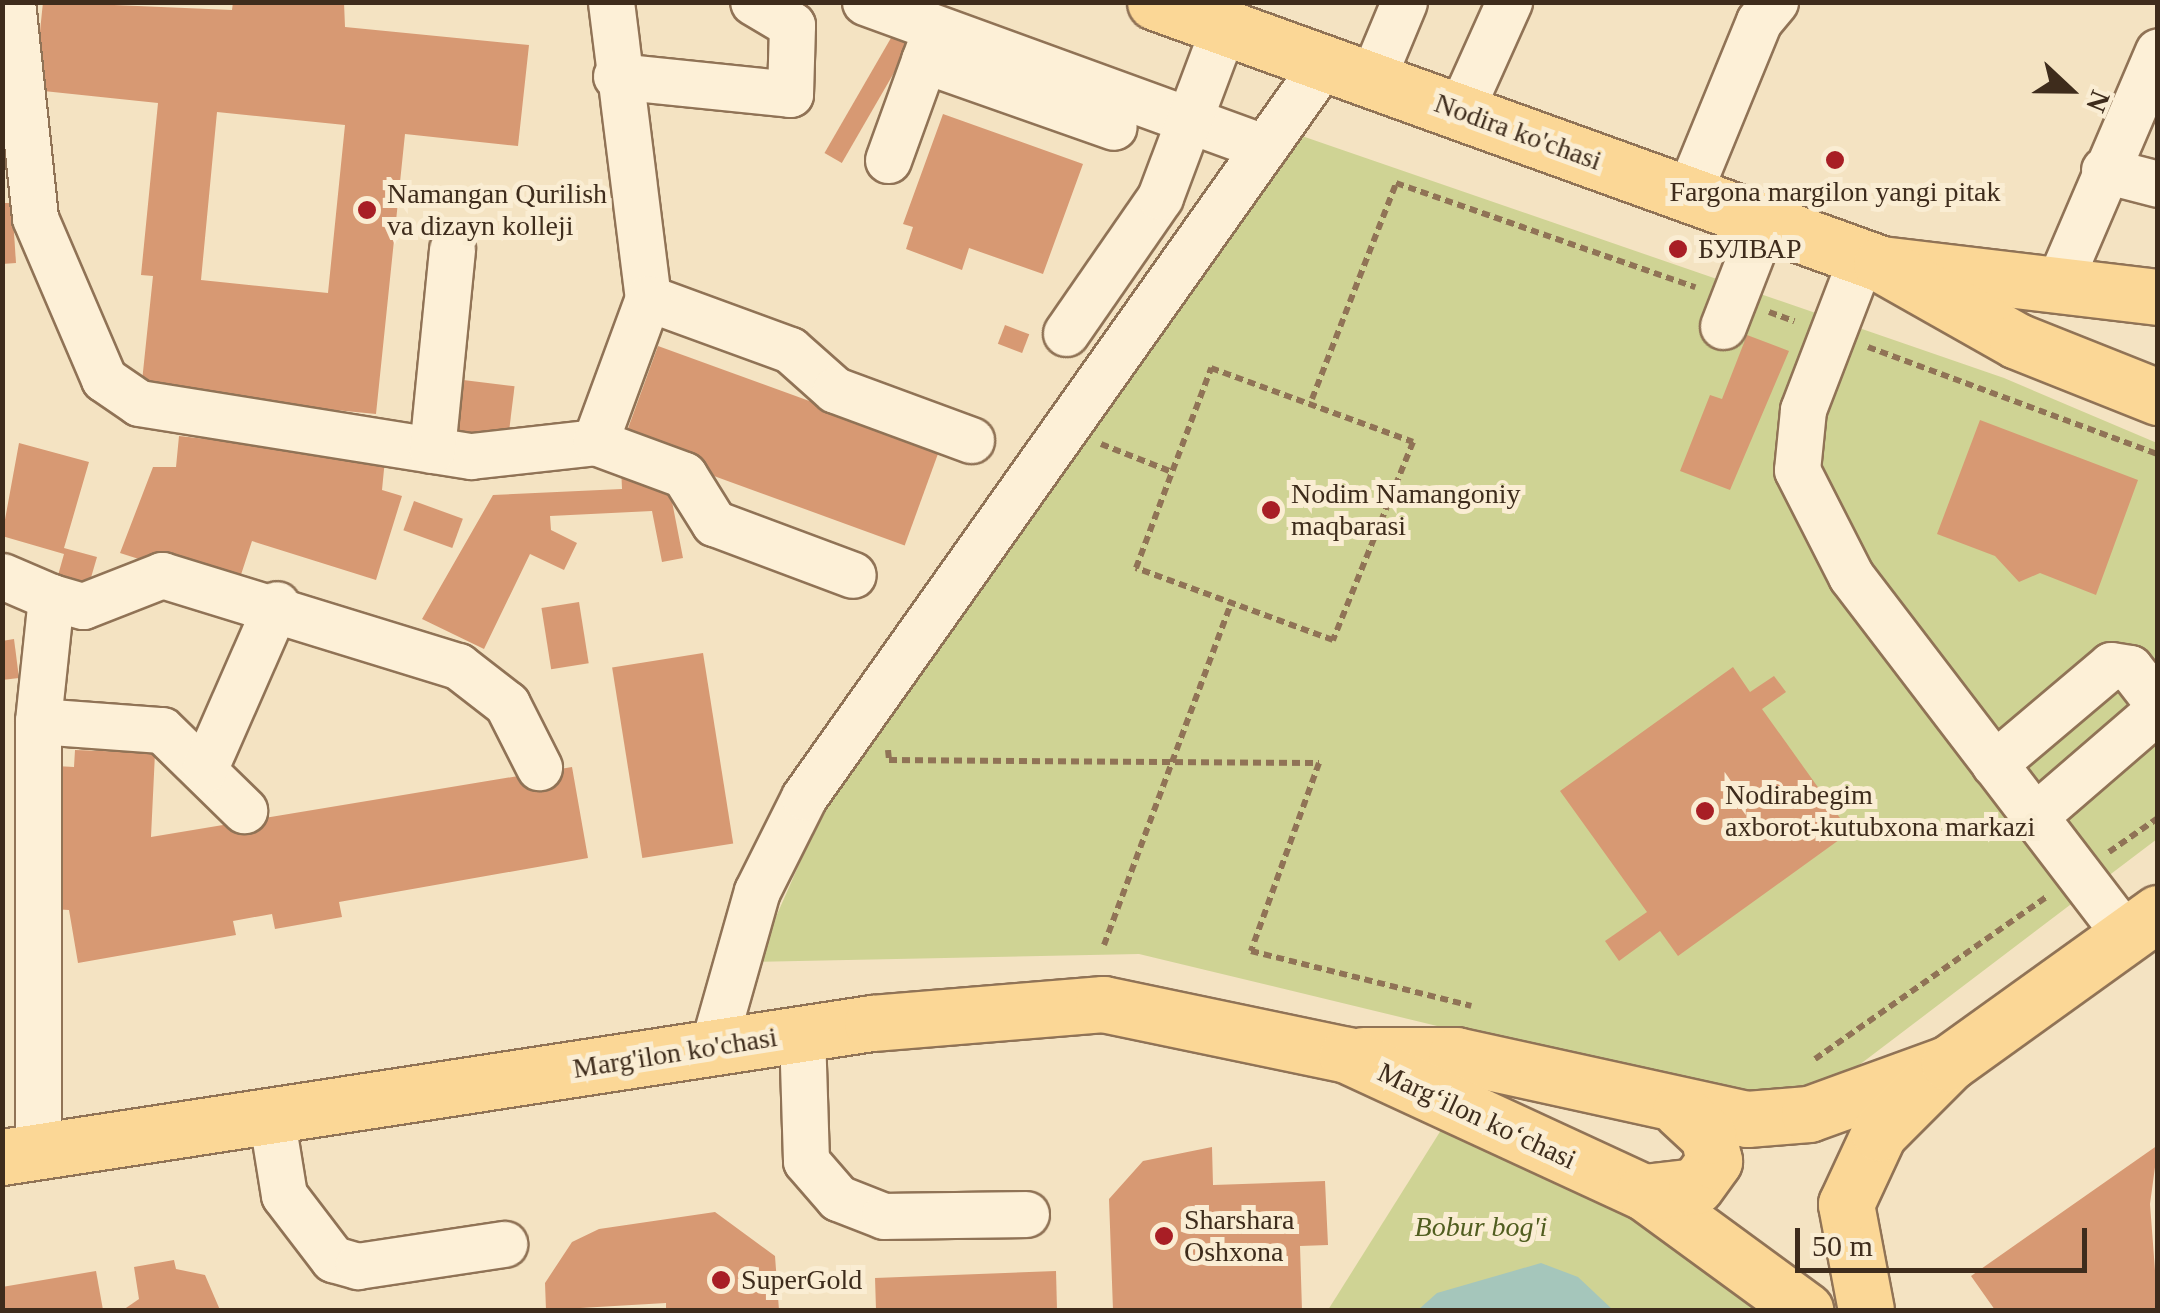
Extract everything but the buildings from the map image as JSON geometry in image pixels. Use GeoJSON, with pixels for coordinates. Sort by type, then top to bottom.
{"type":"FeatureCollection","features":[{"type":"Feature","properties":{"kind":"main road","name":"Nodira ko'chasi"},"geometry":{"type":"LineString","coordinates":[[1155,2],[1871,260],[2017,340],[2158,397]]}},
{"type":"Feature","properties":{"kind":"main road","name":"Nodira ko'chasi"},"geometry":{"type":"LineString","coordinates":[[1871,260],[2158,297]]}},
{"type":"Feature","properties":{"kind":"main road"},"geometry":{"type":"LineString","coordinates":[[1866,1310],[1846,1226],[1851,1181],[1879,1133],[1948,1063],[2142,925]]}},
{"type":"Feature","properties":{"kind":"main road","name":"Marg'ilon ko'chasi"},"geometry":{"type":"LineString","coordinates":[[20,1154],[802,1033],[1104,1004],[1347,1055]]}},
{"type":"Feature","properties":{"kind":"main road","name":"Margʻilon koʻchasi"},"geometry":{"type":"LineString","coordinates":[[1347,1055],[1456,1055],[1680,1110]]}},
{"type":"Feature","properties":{"kind":"main road","name":"Margʻilon koʻchasi"},"geometry":{"type":"LineString","coordinates":[[1347,1055],[1644,1192],[1805,1310]]}},
{"type":"Feature","properties":{"kind":"main road"},"geometry":{"type":"LineString","coordinates":[[1680,1110],[1809,1114],[1948,1063]]}},
{"type":"Feature","properties":{"kind":"main road"},"geometry":{"type":"LineString","coordinates":[[1644,1192],[1696,1186],[1714,1161],[1708,1136],[1680,1110]]}},
{"type":"Feature","properties":{"kind":"street"},"geometry":{"type":"LineString","coordinates":[[12,2],[9,45],[35,218],[104,378],[139,403],[432,450],[541,454],[595,442],[684,475],[714,523],[854,575]]}},
{"type":"Feature","properties":{"kind":"street"},"geometry":{"type":"LineString","coordinates":[[595,442],[648,298],[616,76],[611,2]]}},
{"type":"Feature","properties":{"kind":"street"},"geometry":{"type":"LineString","coordinates":[[616,76],[790,94],[792,25],[752,2]]}},
{"type":"Feature","properties":{"kind":"street"},"geometry":{"type":"LineString","coordinates":[[865,2],[935,30],[1114,127]]}},
{"type":"Feature","properties":{"kind":"street"},"geometry":{"type":"LineString","coordinates":[[713,1046],[756,891],[804,797],[1264,147],[1348,71],[1404,2]]}},
{"type":"Feature","properties":{"kind":"street"},"geometry":{"type":"LineString","coordinates":[[1460,111],[1510,2]]}},
{"type":"Feature","properties":{"kind":"street"},"geometry":{"type":"LineString","coordinates":[[1688,194],[1752,36],[1775,2]]}},
{"type":"Feature","properties":{"kind":"street"},"geometry":{"type":"LineString","coordinates":[[1066,333],[1160,197],[1224,27]]}},
{"type":"Feature","properties":{"kind":"street"},"geometry":{"type":"LineString","coordinates":[[888,160],[935,30]]}},
{"type":"Feature","properties":{"kind":"street"},"geometry":{"type":"LineString","coordinates":[[2059,282],[2158,50]]}},
{"type":"Feature","properties":{"kind":"street"},"geometry":{"type":"LineString","coordinates":[[1031,80],[1190,120],[1264,147]]}},
{"type":"Feature","properties":{"kind":"street"},"geometry":{"type":"LineString","coordinates":[[2104,170],[2158,184]]}},
{"type":"Feature","properties":{"kind":"street"},"geometry":{"type":"LineString","coordinates":[[1723,326],[1764,221]]}},
{"type":"Feature","properties":{"kind":"street"},"geometry":{"type":"LineString","coordinates":[[432,450],[452,249]]}},
{"type":"Feature","properties":{"kind":"street"},"geometry":{"type":"LineString","coordinates":[[1871,260],[1803,410],[1797,470],[1851,576],[2078,874],[2142,925]]}},
{"type":"Feature","properties":{"kind":"street"},"geometry":{"type":"LineString","coordinates":[[648,298],[790,350],[835,390],[970,440]]}},
{"type":"Feature","properties":{"kind":"street"},"geometry":{"type":"LineString","coordinates":[[2,576],[83,606],[162,575],[277,604],[458,666],[506,704],[539,767]]}},
{"type":"Feature","properties":{"kind":"street"},"geometry":{"type":"LineString","coordinates":[[20,1154],[20,943],[51,597]]}},
{"type":"Feature","properties":{"kind":"street"},"geometry":{"type":"LineString","coordinates":[[204,770],[277,604]]}},
{"type":"Feature","properties":{"kind":"street"},"geometry":{"type":"LineString","coordinates":[[1994,764],[2112,665],[2130,668],[2155,700],[2152,715],[2034,816]]}},
{"type":"Feature","properties":{"kind":"street"},"geometry":{"type":"LineString","coordinates":[[38,720],[143,722],[204,770],[244,810]]}},
{"type":"Feature","properties":{"kind":"street"},"geometry":{"type":"LineString","coordinates":[[802,1033],[806,1160],[838,1198],[884,1216],[1026,1214]]}},
{"type":"Feature","properties":{"kind":"street"},"geometry":{"type":"LineString","coordinates":[[272,1115],[284,1195],[332,1260],[358,1266],[504,1244]]}},
{"type":"Feature","properties":{"kind":"path"},"geometry":{"type":"LineString","coordinates":[[1212,368],[1413,442],[1333,640],[1136,568],[1172,472],[1212,368]]}},
{"type":"Feature","properties":{"kind":"path"},"geometry":{"type":"LineString","coordinates":[[1086,438],[1172,472]]}},
{"type":"Feature","properties":{"kind":"path"},"geometry":{"type":"LineString","coordinates":[[1104,946],[1231,603]]}},
{"type":"Feature","properties":{"kind":"path"},"geometry":{"type":"LineString","coordinates":[[887,733],[889,760],[1320,763],[1251,951],[1478,1008]]}},
{"type":"Feature","properties":{"kind":"path"},"geometry":{"type":"LineString","coordinates":[[1797,1068],[2158,818]]}},
{"type":"Feature","properties":{"kind":"green space"},"geometry":{"type":"Polygon","coordinates":[[[1299,135],[2004,378],[2157,443],[2157,839],[1813,1100],[1690,1087],[1139,954],[756,962],[842,767],[1299,135]]]}},
{"type":"Feature","properties":{"kind":"green space","name":"Bobur bog'i"},"geometry":{"type":"Polygon","coordinates":[[[1448,1119],[1646,1214],[1760,1310],[1328,1310],[1448,1119]]]}},
{"type":"Feature","properties":{"kind":"water"},"geometry":{"type":"Polygon","coordinates":[[[1541,1263],[1578,1277],[1613,1310],[1418,1310],[1437,1293],[1541,1263]]]}},
{"type":"Feature","properties":{"kind":"place","name":"Fargona margilon yangi pitak"},"geometry":{"type":"Point","coordinates":[1835,160]}},
{"type":"Feature","properties":{"kind":"place","name":"Namangan Qurilish va dizayn kolleji"},"geometry":{"type":"Point","coordinates":[367,210]}},
{"type":"Feature","properties":{"kind":"place","name":"БУЛВАР"},"geometry":{"type":"Point","coordinates":[1678,249]}},
{"type":"Feature","properties":{"kind":"place","name":"Nodim Namangoniy maqbarasi"},"geometry":{"type":"Point","coordinates":[1271,510]}},
{"type":"Feature","properties":{"kind":"place","name":"Nodirabegim axborot-kutubxona markazi"},"geometry":{"type":"Point","coordinates":[1705,811]}},
{"type":"Feature","properties":{"kind":"place","name":"Sharshara Oshxona"},"geometry":{"type":"Point","coordinates":[1164,1236]}},
{"type":"Feature","properties":{"kind":"place","name":"SuperGold"},"geometry":{"type":"Point","coordinates":[721,1280]}}]}
